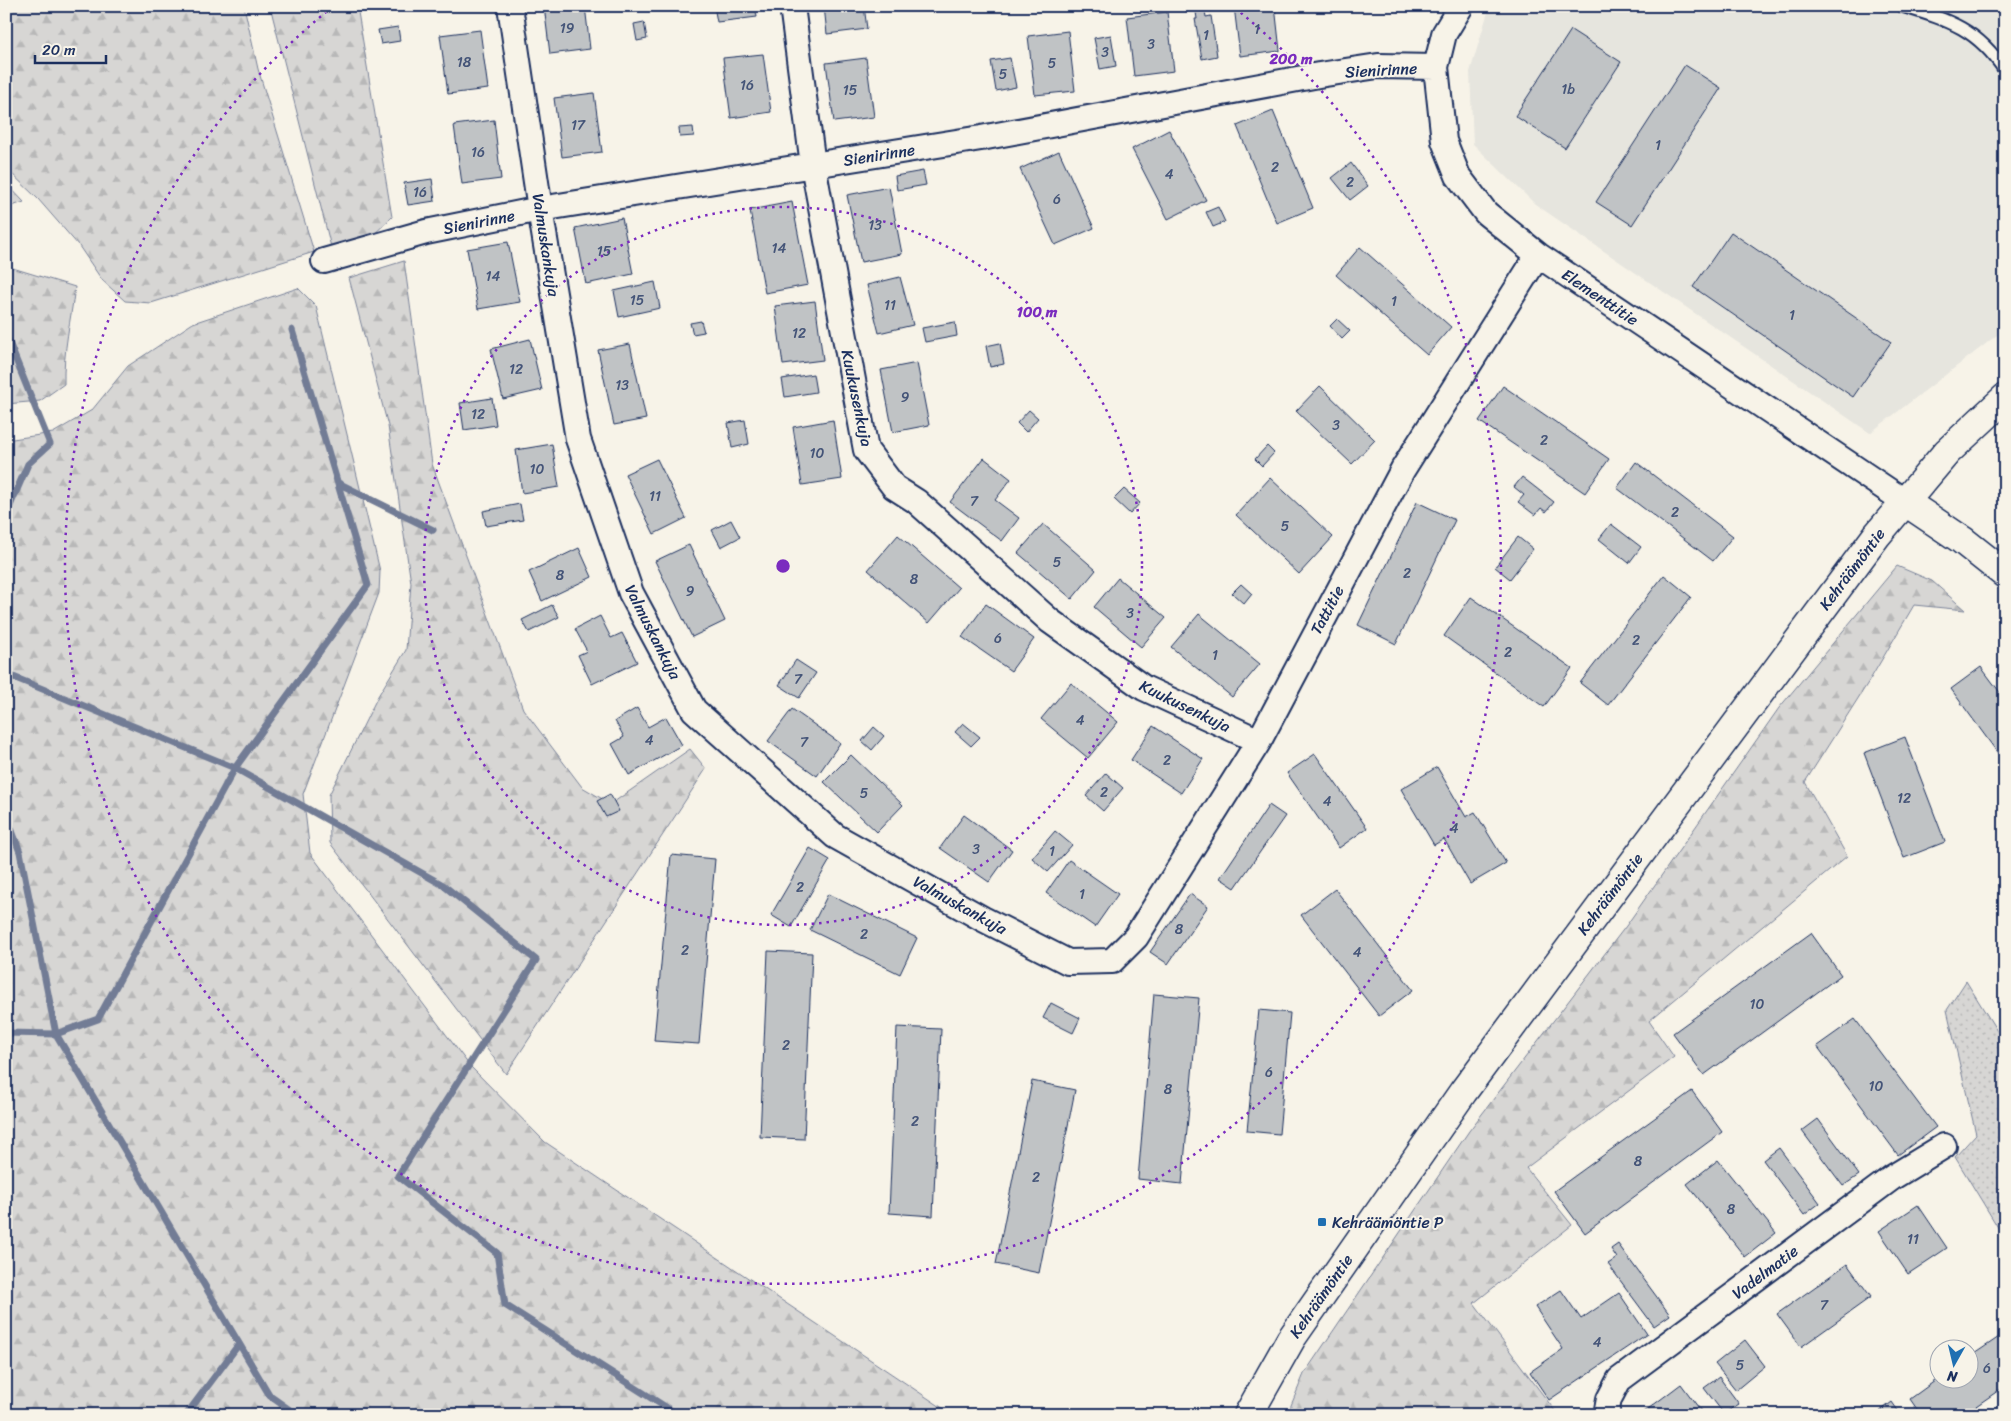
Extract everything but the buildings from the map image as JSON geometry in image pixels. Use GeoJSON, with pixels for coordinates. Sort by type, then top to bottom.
{"type":"FeatureCollection","features":[{"type":"Feature","properties":{"kind":"street","name":"Valmuskankuja"},"geometry":{"type":"LineString","coordinates":[[510,6],[540,209],[578,439],[631,593],[694,710],[835,836],[983,919],[1068,962],[1112,962]]}},
{"type":"Feature","properties":{"kind":"street","name":"Kuukusenkuja"},"geometry":{"type":"LineString","coordinates":[[792,6],[813,165],[866,450],[894,487],[916,502],[1050,621],[1144,688],[1259,741]]}},
{"type":"Feature","properties":{"kind":"street","name":"Elementtitie"},"geometry":{"type":"LineString","coordinates":[[1460,6],[1444,34],[1436,67],[1444,141],[1458,176],[1486,213],[1538,255],[1904,501]]}},
{"type":"Feature","properties":{"kind":"street","name":"Sienirinne"},"geometry":{"type":"LineString","coordinates":[[324,261],[426,232],[540,209],[980,138],[1319,75],[1378,66],[1436,67]]}},
{"type":"Feature","properties":{"kind":"street","name":"Tattitie"},"geometry":{"type":"LineString","coordinates":[[1112,962],[1136,937],[1259,741],[1402,469],[1538,255]]}},
{"type":"Feature","properties":{"kind":"street","name":"Kehräämöntie"},"geometry":{"type":"LineString","coordinates":[[1248,1415],[1291,1339],[1463,1092],[1904,501],[1947,452],[2005,398]]}},
{"type":"Feature","properties":{"kind":"street"},"geometry":{"type":"LineString","coordinates":[[1904,501],[1962,540],[2005,574]]}},
{"type":"Feature","properties":{"kind":"street","name":"Vadelmatie"},"geometry":{"type":"LineString","coordinates":[[1606,1415],[1609,1399],[1619,1380],[1893,1177],[1944,1146]]}},
{"type":"Feature","properties":{"kind":"lane"},"geometry":{"type":"LineString","coordinates":[[1902,6],[1952,21],[1991,50],[2005,71]]}},
{"type":"Feature","properties":{"kind":"shaded area"},"geometry":{"type":"Polygon","coordinates":[[[1492,6],[2005,6],[2005,329],[1870,433],[1535,204],[1473,144],[1470,72],[1487,15],[1492,6]]]}},
{"type":"Feature","properties":{"kind":"green space"},"geometry":{"type":"Polygon","coordinates":[[[6,6],[244,6],[258,69],[314,252],[151,303],[125,301],[102,280],[79,246],[38,199],[6,168],[6,6]]]}},
{"type":"Feature","properties":{"kind":"green space"},"geometry":{"type":"Polygon","coordinates":[[[270,6],[357,6],[392,217],[366,242],[333,255],[270,6]]]}},
{"type":"Feature","properties":{"kind":"green space"},"geometry":{"type":"Polygon","coordinates":[[[6,183],[24,202],[6,208],[6,183]]]}},
{"type":"Feature","properties":{"kind":"green space"},"geometry":{"type":"Polygon","coordinates":[[[404,261],[432,464],[523,709],[582,787],[611,804],[690,749],[706,769],[506,1074],[330,843],[329,795],[378,696],[406,650],[411,583],[388,426],[349,278],[404,261]]]}},
{"type":"Feature","properties":{"kind":"green space"},"geometry":{"type":"Polygon","coordinates":[[[6,266],[75,287],[66,347],[64,384],[40,401],[6,404],[6,266]]]}},
{"type":"Feature","properties":{"kind":"green space"},"geometry":{"type":"Polygon","coordinates":[[[298,288],[316,306],[380,571],[379,593],[303,794],[310,853],[469,1065],[545,1142],[953,1415],[6,1415],[6,440],[53,433],[92,410],[128,366],[193,323],[298,288]]]}},
{"type":"Feature","properties":{"kind":"green space"},"geometry":{"type":"Polygon","coordinates":[[[1897,566],[1932,581],[1965,610],[1914,605],[1871,678],[1805,782],[1847,856],[1649,1021],[1674,1057],[1526,1168],[1572,1225],[1474,1303],[1558,1415],[1287,1415],[1304,1374],[1469,1131],[1626,926],[1779,708],[1897,566]]]}},
{"type":"Feature","properties":{"kind":"green space"},"geometry":{"type":"Polygon","coordinates":[[[1966,981],[2005,1044],[2005,1239],[1955,1157],[1976,1134],[1947,1010],[1966,981]]]}},
{"type":"Feature","properties":{"kind":"waterway"},"geometry":{"type":"LineString","coordinates":[[6,1033],[56,1034],[98,1019],[235,768],[368,585],[292,330]]}},
{"type":"Feature","properties":{"kind":"waterway"},"geometry":{"type":"LineString","coordinates":[[6,335],[50,444],[28,464],[6,515]]}},
{"type":"Feature","properties":{"kind":"waterway"},"geometry":{"type":"LineString","coordinates":[[338,483],[433,530]]}},
{"type":"Feature","properties":{"kind":"waterway"},"geometry":{"type":"LineString","coordinates":[[6,674],[235,768],[443,885],[536,960],[398,1176],[497,1253],[505,1305],[678,1415]]}},
{"type":"Feature","properties":{"kind":"waterway"},"geometry":{"type":"LineString","coordinates":[[6,815],[20,852],[56,1034],[270,1396],[297,1415]]}},
{"type":"Feature","properties":{"kind":"waterway"},"geometry":{"type":"LineString","coordinates":[[186,1415],[239,1344]]}},
{"type":"Feature","properties":{"kind":"place","name":"Kehräämöntie P"},"geometry":{"type":"Point","coordinates":[1322,1222]}}]}
